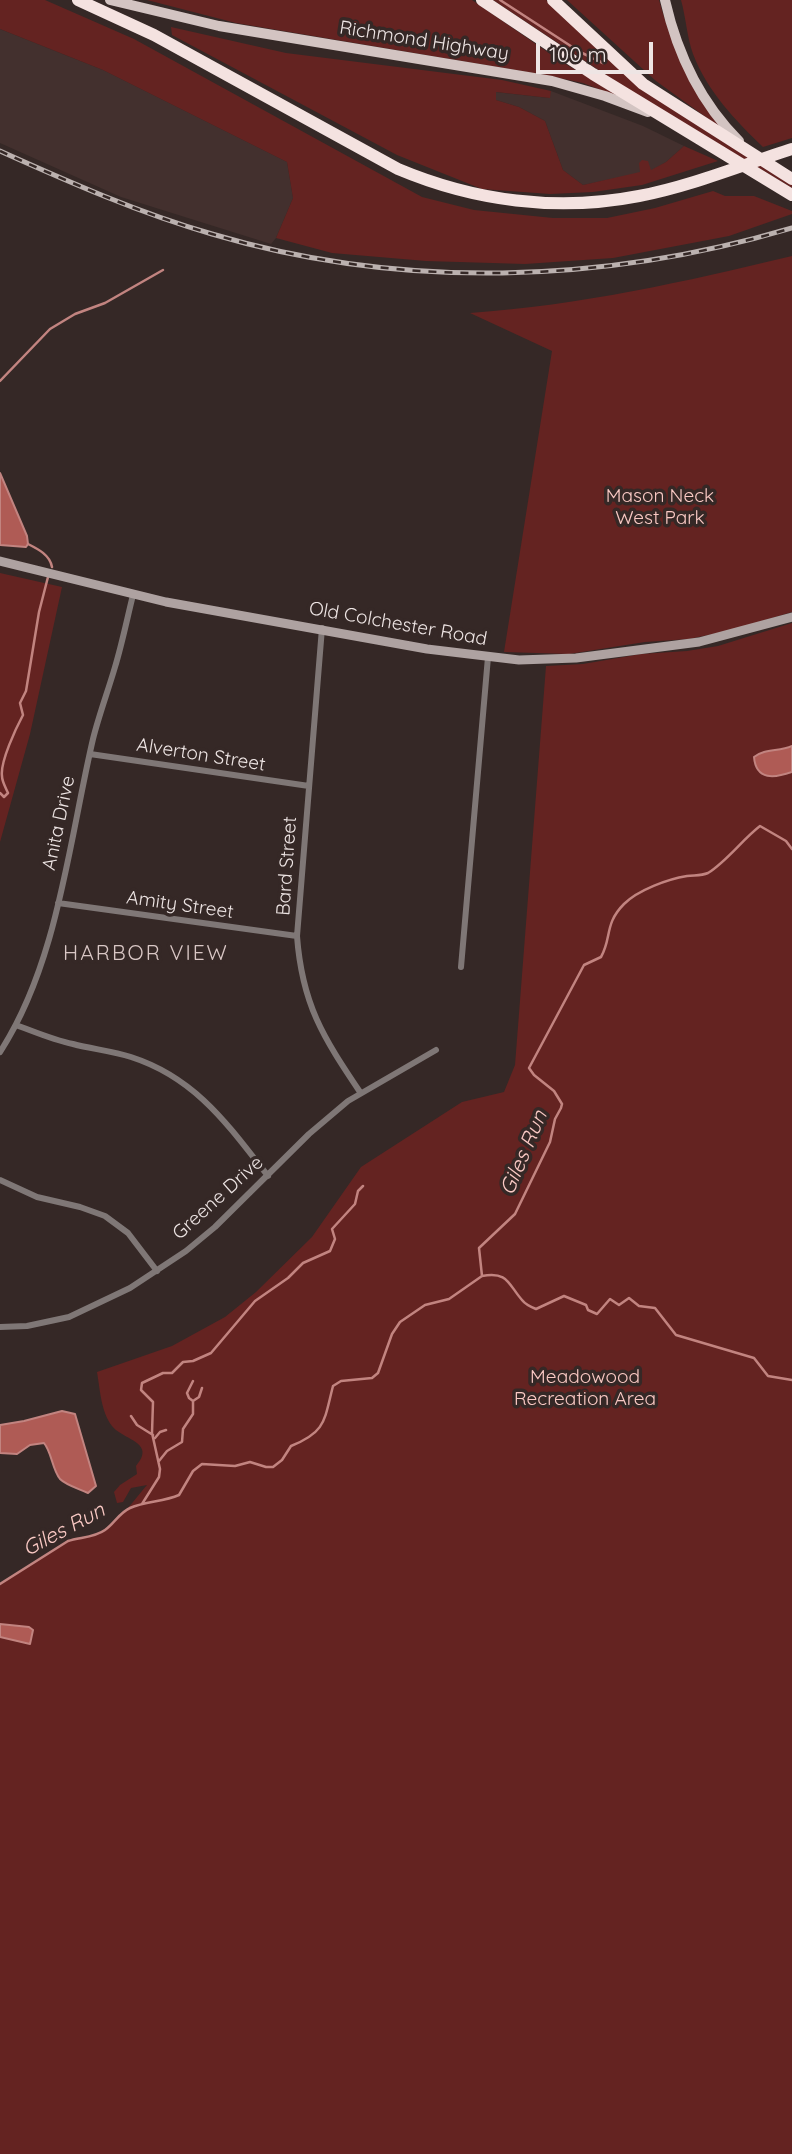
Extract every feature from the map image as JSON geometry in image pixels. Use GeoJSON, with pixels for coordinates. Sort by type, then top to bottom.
{"type":"FeatureCollection","features":[{"type":"Feature","properties":{"kind":"highway"},"geometry":{"type":"LineString","coordinates":[[78,0],[154,35],[377,158],[413,175],[453,188],[524,202],[585,203],[641,196],[792,149]]}},
{"type":"Feature","properties":{"kind":"highway"},"geometry":{"type":"LineString","coordinates":[[482,0],[593,74],[676,124]]}},
{"type":"Feature","properties":{"kind":"highway"},"geometry":{"type":"LineString","coordinates":[[553,0],[643,83],[792,179]]}},
{"type":"Feature","properties":{"kind":"highway","name":"Richmond Highway"},"geometry":{"type":"LineString","coordinates":[[676,124],[792,195]]}},
{"type":"Feature","properties":{"kind":"main road","name":"Richmond Highway"},"geometry":{"type":"LineString","coordinates":[[110,0],[219,26],[575,86],[627,103],[676,124]]}},
{"type":"Feature","properties":{"kind":"main road"},"geometry":{"type":"LineString","coordinates":[[665,0],[676,42],[695,82],[718,117],[746,148]]}},
{"type":"Feature","properties":{"kind":"street","name":"Old Colchester Road"},"geometry":{"type":"LineString","coordinates":[[0,561],[133,595],[413,646],[488,657],[543,661],[699,642],[792,617]]}},
{"type":"Feature","properties":{"kind":"street","name":"Anita Drive"},"geometry":{"type":"LineString","coordinates":[[0,1052],[16,1024],[39,968],[58,903],[90,754],[133,595]]}},
{"type":"Feature","properties":{"kind":"street","name":"Bard Street"},"geometry":{"type":"LineString","coordinates":[[322,628],[297,936],[299,965],[313,1015],[327,1043],[360,1092]]}},
{"type":"Feature","properties":{"kind":"street"},"geometry":{"type":"LineString","coordinates":[[461,967],[488,657]]}},
{"type":"Feature","properties":{"kind":"street","name":"Alverton Street"},"geometry":{"type":"LineString","coordinates":[[90,754],[309,786]]}},
{"type":"Feature","properties":{"kind":"street","name":"Amity Street"},"geometry":{"type":"LineString","coordinates":[[58,903],[297,936]]}},
{"type":"Feature","properties":{"kind":"street"},"geometry":{"type":"LineString","coordinates":[[16,1024],[57,1040],[132,1058],[177,1079],[218,1112],[268,1176]]}},
{"type":"Feature","properties":{"kind":"street","name":"Greene Drive"},"geometry":{"type":"LineString","coordinates":[[0,1327],[27,1326],[69,1317],[111,1298],[157,1271],[215,1227],[324,1120],[360,1092],[436,1050]]}},
{"type":"Feature","properties":{"kind":"street"},"geometry":{"type":"LineString","coordinates":[[0,1180],[37,1197],[105,1216],[128,1233],[157,1271]]}},
{"type":"Feature","properties":{"kind":"shaded area"},"geometry":{"type":"Polygon","coordinates":[[[0,29],[103,70],[287,162],[293,198],[276,238],[271,244],[121,197],[0,143],[0,29]]]}},
{"type":"Feature","properties":{"kind":"shaded area"},"geometry":{"type":"Polygon","coordinates":[[[551,91],[643,126],[684,146],[651,171],[583,185],[563,170],[545,121],[519,107],[496,100],[495,92],[549,98],[551,91]]]}},
{"type":"Feature","properties":{"kind":"shaded area"},"geometry":{"type":"Polygon","coordinates":[[[0,473],[27,536],[26,547],[0,545],[0,473]]]}},
{"type":"Feature","properties":{"kind":"shaded area"},"geometry":{"type":"Polygon","coordinates":[[[792,746],[792,772],[767,776],[758,770],[754,757],[763,752],[792,746]]]}},
{"type":"Feature","properties":{"kind":"shaded area"},"geometry":{"type":"Polygon","coordinates":[[[62,1411],[75,1414],[96,1486],[88,1493],[60,1479],[44,1443],[30,1445],[17,1454],[0,1453],[0,1425],[62,1411]]]}},
{"type":"Feature","properties":{"kind":"shaded area"},"geometry":{"type":"Polygon","coordinates":[[[0,1624],[29,1627],[33,1630],[30,1644],[0,1637],[0,1624]]]}},
{"type":"Feature","properties":{"kind":"green space"},"geometry":{"type":"Polygon","coordinates":[[[0,0],[45,0],[134,39],[422,197],[474,210],[553,218],[607,218],[655,208],[713,191],[725,196],[754,196],[792,211],[792,214],[729,236],[613,258],[525,264],[426,261],[332,253],[276,238],[293,198],[287,162],[103,70],[0,29],[0,0]]]}},
{"type":"Feature","properties":{"kind":"green space"},"geometry":{"type":"Polygon","coordinates":[[[147,0],[472,0],[562,62],[629,101],[583,83],[545,75],[236,23],[147,0]]]}},
{"type":"Feature","properties":{"kind":"green space"},"geometry":{"type":"Polygon","coordinates":[[[493,0],[546,0],[618,68],[792,183],[792,188],[629,90],[493,0]]]}},
{"type":"Feature","properties":{"kind":"green space"},"geometry":{"type":"Polygon","coordinates":[[[567,0],[659,0],[685,69],[725,131],[656,81],[567,0]]]}},
{"type":"Feature","properties":{"kind":"green space"},"geometry":{"type":"Polygon","coordinates":[[[681,0],[792,0],[792,138],[763,147],[723,105],[693,54],[681,0]]]}},
{"type":"Feature","properties":{"kind":"green space"},"geometry":{"type":"Polygon","coordinates":[[[171,27],[286,53],[502,80],[551,91],[550,98],[496,92],[496,100],[519,107],[545,121],[563,170],[583,185],[640,172],[639,163],[642,160],[648,161],[651,170],[666,162],[684,146],[718,161],[642,185],[593,192],[550,194],[482,189],[397,155],[172,35],[171,27]]]}},
{"type":"Feature","properties":{"kind":"green space","name":"Mason Neck West Park"},"geometry":{"type":"Polygon","coordinates":[[[792,256],[792,612],[732,630],[689,639],[645,642],[569,654],[504,652],[552,351],[470,313],[552,304],[632,291],[792,256]]]}},
{"type":"Feature","properties":{"kind":"green space"},"geometry":{"type":"Polygon","coordinates":[[[0,573],[62,587],[30,734],[0,842],[0,573]]]}},
{"type":"Feature","properties":{"kind":"green space","name":"Meadowood Recreation Area"},"geometry":{"type":"Polygon","coordinates":[[[792,623],[792,2154],[0,2154],[0,1637],[29,1643],[33,1630],[29,1627],[0,1624],[0,1584],[68,1541],[96,1535],[111,1526],[147,1485],[131,1488],[123,1502],[117,1503],[114,1492],[137,1474],[136,1466],[143,1452],[141,1446],[117,1431],[108,1420],[97,1372],[172,1346],[225,1317],[256,1292],[312,1237],[361,1167],[462,1102],[504,1092],[515,1065],[546,666],[583,664],[641,654],[718,646],[792,623]]]}},
{"type":"Feature","properties":{"kind":"waterway"},"geometry":{"type":"LineString","coordinates":[[500,0],[580,52],[603,63]]}},
{"type":"Feature","properties":{"kind":"waterway"},"geometry":{"type":"LineString","coordinates":[[0,381],[50,329],[75,314],[105,303],[163,270]]}},
{"type":"Feature","properties":{"kind":"waterway"},"geometry":{"type":"LineString","coordinates":[[28,544],[46,556],[52,567]]}},
{"type":"Feature","properties":{"kind":"waterway"},"geometry":{"type":"LineString","coordinates":[[0,793],[4,797],[8,793],[3,780],[3,762],[23,715],[20,703],[26,691],[39,612],[48,577]]}},
{"type":"Feature","properties":{"kind":"waterway","name":"Giles Run"},"geometry":{"type":"LineString","coordinates":[[0,1584],[68,1541],[101,1533],[130,1508],[179,1495],[193,1471],[202,1464],[235,1466],[250,1462],[273,1467],[282,1460],[291,1446],[311,1436],[322,1424],[333,1386],[341,1381],[372,1378],[378,1373],[392,1334],[400,1322],[425,1305],[449,1299],[482,1276],[479,1248],[515,1214],[550,1142],[555,1119],[562,1104],[554,1091],[529,1068],[584,965],[601,957],[618,911],[637,894],[654,886],[679,877],[708,873],[760,826],[786,841],[792,849]]}},
{"type":"Feature","properties":{"kind":"waterway"},"geometry":{"type":"LineString","coordinates":[[142,1504],[159,1477],[160,1469],[152,1433],[153,1402],[141,1390],[142,1383],[163,1373],[172,1373],[183,1362],[193,1361],[211,1353],[255,1301],[288,1278],[303,1263],[330,1251],[335,1239],[332,1229],[355,1204],[358,1191],[363,1186]]}},
{"type":"Feature","properties":{"kind":"waterway"},"geometry":{"type":"LineString","coordinates":[[482,1276],[502,1277],[523,1301],[536,1309],[564,1296],[586,1305],[588,1310],[597,1314],[610,1299],[619,1305],[629,1298],[639,1306],[655,1308],[676,1335],[754,1358],[768,1376],[792,1380]]}},
{"type":"Feature","properties":{"kind":"waterway"},"geometry":{"type":"LineString","coordinates":[[193,1381],[187,1393],[193,1401]]}},
{"type":"Feature","properties":{"kind":"waterway"},"geometry":{"type":"LineString","coordinates":[[159,1461],[167,1451],[182,1442],[183,1429],[193,1414],[193,1401],[199,1397],[202,1388]]}},
{"type":"Feature","properties":{"kind":"waterway"},"geometry":{"type":"LineString","coordinates":[[131,1416],[137,1425],[153,1435]]}},
{"type":"Feature","properties":{"kind":"waterway"},"geometry":{"type":"LineString","coordinates":[[155,1438],[166,1430]]}},
{"type":"Feature","properties":{"kind":"railway"},"geometry":{"type":"LineString","coordinates":[[0,151],[104,196],[185,226],[283,252],[356,265],[502,273],[576,269],[721,247],[792,228]]}},
{"type":"Feature","properties":{"kind":"district","name":"HARBOR VIEW"},"geometry":{"type":"Point","coordinates":[146,954]}}]}
